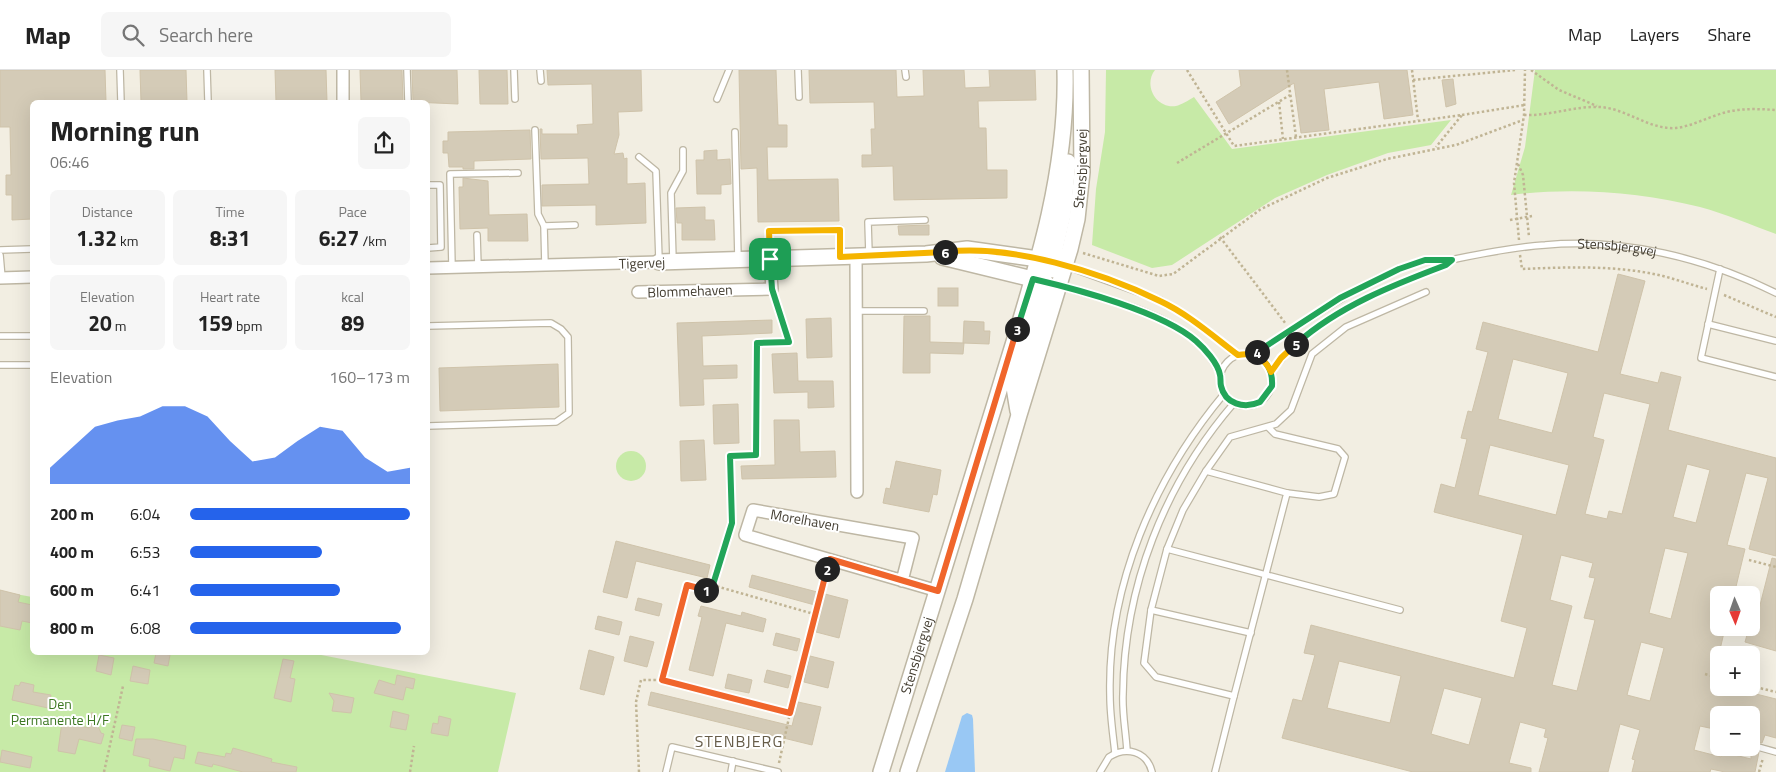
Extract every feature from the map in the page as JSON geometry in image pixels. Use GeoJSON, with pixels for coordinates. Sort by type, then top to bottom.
{"type":"FeatureCollection","features":[{"type":"Feature","properties":{"kind":"street"},"geometry":{"type":"LineString","coordinates":[[343,70],[343,100]]}},
{"type":"Feature","properties":{"kind":"street","name":"Stensbjergvej"},"geometry":{"type":"LineString","coordinates":[[881,772],[938,591],[1052,262],[1065,70]]}},
{"type":"Feature","properties":{"kind":"street","name":"Stensbjergvej"},"geometry":{"type":"LineString","coordinates":[[908,772],[965,600],[1018,415],[1046,282],[1052,262],[1070,249],[1077,219],[1082,172],[1081,70]]}},
{"type":"Feature","properties":{"kind":"street","name":"Tigervej"},"geometry":{"type":"LineString","coordinates":[[430,268],[926,254],[967,249],[1052,262]]}},
{"type":"Feature","properties":{"kind":"street","name":"Tigervej"},"geometry":{"type":"LineString","coordinates":[[926,254],[966,261],[1046,282]]}},
{"type":"Feature","properties":{"kind":"street"},"geometry":{"type":"LineString","coordinates":[[857,492],[856,311],[862,256]]}},
{"type":"Feature","properties":{"kind":"street"},"geometry":{"type":"LineString","coordinates":[[770,259],[772,289]]}},
{"type":"Feature","properties":{"kind":"street"},"geometry":{"type":"LineString","coordinates":[[1,278],[30,277]]}},
{"type":"Feature","properties":{"kind":"street","name":"Blommehaven"},"geometry":{"type":"LineString","coordinates":[[638,292],[772,289]]}},
{"type":"Feature","properties":{"kind":"street","name":"Morelhaven"},"geometry":{"type":"LineString","coordinates":[[902,581],[913,538],[753,510],[745,535],[830,559],[902,581],[938,591]]}},
{"type":"Feature","properties":{"kind":"lane"},"geometry":{"type":"LineString","coordinates":[[120,70],[122,100]]}},
{"type":"Feature","properties":{"kind":"lane"},"geometry":{"type":"LineString","coordinates":[[207,70],[208,100]]}},
{"type":"Feature","properties":{"kind":"lane"},"geometry":{"type":"LineString","coordinates":[[407,70],[408,100]]}},
{"type":"Feature","properties":{"kind":"lane"},"geometry":{"type":"LineString","coordinates":[[514,70],[515,100]]}},
{"type":"Feature","properties":{"kind":"lane"},"geometry":{"type":"LineString","coordinates":[[540,70],[541,81]]}},
{"type":"Feature","properties":{"kind":"lane"},"geometry":{"type":"LineString","coordinates":[[717,99],[729,70]]}},
{"type":"Feature","properties":{"kind":"lane"},"geometry":{"type":"LineString","coordinates":[[798,70],[799,97]]}},
{"type":"Feature","properties":{"kind":"lane"},"geometry":{"type":"LineString","coordinates":[[905,70],[906,77]]}},
{"type":"Feature","properties":{"kind":"lane"},"geometry":{"type":"LineString","coordinates":[[535,130],[538,214],[544,226],[545,265]]}},
{"type":"Feature","properties":{"kind":"lane"},"geometry":{"type":"LineString","coordinates":[[735,132],[738,260]]}},
{"type":"Feature","properties":{"kind":"lane"},"geometry":{"type":"LineString","coordinates":[[666,262],[671,194],[683,171],[683,150]]}},
{"type":"Feature","properties":{"kind":"lane"},"geometry":{"type":"LineString","coordinates":[[638,157],[656,171],[666,262]]}},
{"type":"Feature","properties":{"kind":"lane"},"geometry":{"type":"LineString","coordinates":[[452,267],[450,174],[518,173]]}},
{"type":"Feature","properties":{"kind":"lane"},"geometry":{"type":"LineString","coordinates":[[430,186],[440,185],[441,247],[430,248]]}},
{"type":"Feature","properties":{"kind":"lane"},"geometry":{"type":"LineString","coordinates":[[862,256],[868,222],[925,220]]}},
{"type":"Feature","properties":{"kind":"lane"},"geometry":{"type":"LineString","coordinates":[[544,226],[575,225]]}},
{"type":"Feature","properties":{"kind":"lane"},"geometry":{"type":"LineString","coordinates":[[770,259],[769,231],[840,230],[840,257]]}},
{"type":"Feature","properties":{"kind":"lane"},"geometry":{"type":"LineString","coordinates":[[477,235],[478,267]]}},
{"type":"Feature","properties":{"kind":"lane","name":"Stensbjergvej"},"geometry":{"type":"LineString","coordinates":[[1252,354],[1292,331],[1340,298],[1399,269],[1425,260],[1452,260],[1530,246],[1577,244],[1640,249],[1671,255],[1720,269],[1776,293]]}},
{"type":"Feature","properties":{"kind":"lane"},"geometry":{"type":"LineString","coordinates":[[0,250],[30,249]]}},
{"type":"Feature","properties":{"kind":"lane"},"geometry":{"type":"LineString","coordinates":[[0,255],[1,278]]}},
{"type":"Feature","properties":{"kind":"lane","name":"Stensbjergvej"},"geometry":{"type":"LineString","coordinates":[[1271,372],[1281,358],[1301,340],[1348,308],[1387,288],[1446,265],[1452,260]]}},
{"type":"Feature","properties":{"kind":"lane"},"geometry":{"type":"LineString","coordinates":[[1052,262],[1160,300],[1182,313],[1238,355]]}},
{"type":"Feature","properties":{"kind":"lane"},"geometry":{"type":"LineString","coordinates":[[1720,269],[1701,358],[1776,377]]}},
{"type":"Feature","properties":{"kind":"lane"},"geometry":{"type":"LineString","coordinates":[[1046,282],[1149,314],[1196,340],[1211,358],[1220,374],[1221,388],[1224,394],[1234,403],[1247,406],[1260,402],[1269,392],[1271,372],[1264,361],[1252,354],[1238,355],[1227,362],[1220,374]]}},
{"type":"Feature","properties":{"kind":"lane"},"geometry":{"type":"LineString","coordinates":[[1234,696],[1156,677],[1144,663],[1151,610],[1167,549],[1183,510],[1206,470],[1230,437],[1276,424],[1291,410],[1312,354],[1346,327],[1426,292]]}},
{"type":"Feature","properties":{"kind":"lane"},"geometry":{"type":"LineString","coordinates":[[856,311],[924,311]]}},
{"type":"Feature","properties":{"kind":"lane"},"geometry":{"type":"LineString","coordinates":[[430,326],[551,324],[562,329],[568,337],[570,414],[556,422],[430,426]]}},
{"type":"Feature","properties":{"kind":"lane"},"geometry":{"type":"LineString","coordinates":[[1708,324],[1776,341]]}},
{"type":"Feature","properties":{"kind":"lane"},"geometry":{"type":"LineString","coordinates":[[0,336],[30,336]]}},
{"type":"Feature","properties":{"kind":"lane"},"geometry":{"type":"LineString","coordinates":[[0,365],[30,365]]}},
{"type":"Feature","properties":{"kind":"lane"},"geometry":{"type":"LineString","coordinates":[[1115,753],[1110,697],[1111,665],[1118,611],[1127,573],[1139,536],[1162,486],[1194,432],[1224,394]]}},
{"type":"Feature","properties":{"kind":"lane"},"geometry":{"type":"LineString","coordinates":[[1127,751],[1122,696],[1124,666],[1128,628],[1140,576],[1157,526],[1173,492],[1205,440],[1234,403]]}},
{"type":"Feature","properties":{"kind":"lane"},"geometry":{"type":"LineString","coordinates":[[1206,470],[1287,493],[1319,497],[1334,494],[1345,458],[1338,449],[1274,434],[1268,427]]}},
{"type":"Feature","properties":{"kind":"lane"},"geometry":{"type":"LineString","coordinates":[[1215,772],[1287,493]]}},
{"type":"Feature","properties":{"kind":"lane"},"geometry":{"type":"LineString","coordinates":[[1167,549],[1400,610]]}},
{"type":"Feature","properties":{"kind":"lane"},"geometry":{"type":"LineString","coordinates":[[1151,610],[1251,633]]}},
{"type":"Feature","properties":{"kind":"lane"},"geometry":{"type":"LineString","coordinates":[[666,772],[672,747],[778,772]]}},
{"type":"Feature","properties":{"kind":"lane"},"geometry":{"type":"LineString","coordinates":[[1760,748],[1776,752]]}},
{"type":"Feature","properties":{"kind":"lane"},"geometry":{"type":"LineString","coordinates":[[1100,772],[1104,762],[1115,753],[1127,751],[1143,757],[1152,772]]}},
{"type":"Feature","properties":{"kind":"lane"},"geometry":{"type":"LineString","coordinates":[[731,772],[733,761]]}},
{"type":"Feature","properties":{"kind":"path"},"geometry":{"type":"LineString","coordinates":[[1187,70],[1234,146],[1525,105]]}},
{"type":"Feature","properties":{"kind":"path"},"geometry":{"type":"LineString","coordinates":[[1287,70],[1296,137]]}},
{"type":"Feature","properties":{"kind":"path"},"geometry":{"type":"LineString","coordinates":[[1412,70],[1418,120]]}},
{"type":"Feature","properties":{"kind":"path"},"geometry":{"type":"LineString","coordinates":[[1413,80],[1515,70]]}},
{"type":"Feature","properties":{"kind":"path"},"geometry":{"type":"LineString","coordinates":[[1525,70],[1525,105],[1514,183],[1522,269],[1573,267],[1620,269],[1662,276],[1714,292],[1776,317]]}},
{"type":"Feature","properties":{"kind":"path"},"geometry":{"type":"LineString","coordinates":[[1531,70],[1559,90],[1598,107]]}},
{"type":"Feature","properties":{"kind":"path"},"geometry":{"type":"LineString","coordinates":[[1178,163],[1290,95]]}},
{"type":"Feature","properties":{"kind":"path"},"geometry":{"type":"LineString","coordinates":[[1279,102],[1283,139]]}},
{"type":"Feature","properties":{"kind":"path"},"geometry":{"type":"LineString","coordinates":[[1524,115],[1543,116],[1598,107],[1613,108],[1666,128],[1676,128],[1726,112],[1743,109],[1776,110]]}},
{"type":"Feature","properties":{"kind":"path"},"geometry":{"type":"LineString","coordinates":[[1435,149],[1462,115]]}},
{"type":"Feature","properties":{"kind":"path"},"geometry":{"type":"LineString","coordinates":[[1070,249],[1138,268],[1159,276],[1173,274],[1220,237],[1261,209],[1327,178],[1387,159],[1456,145],[1523,120]]}},
{"type":"Feature","properties":{"kind":"path"},"geometry":{"type":"LineString","coordinates":[[1517,162],[1522,175],[1530,246]]}},
{"type":"Feature","properties":{"kind":"path"},"geometry":{"type":"LineString","coordinates":[[1510,220],[1527,219],[1532,216]]}},
{"type":"Feature","properties":{"kind":"path"},"geometry":{"type":"LineString","coordinates":[[1220,237],[1292,331]]}},
{"type":"Feature","properties":{"kind":"path"},"geometry":{"type":"LineString","coordinates":[[662,680],[687,585],[711,591],[732,523],[730,456],[756,455],[757,343],[789,342],[772,289]]}},
{"type":"Feature","properties":{"kind":"path"},"geometry":{"type":"LineString","coordinates":[[778,772],[790,713],[830,559]]}},
{"type":"Feature","properties":{"kind":"path"},"geometry":{"type":"LineString","coordinates":[[1749,560],[1776,567]]}},
{"type":"Feature","properties":{"kind":"path"},"geometry":{"type":"LineString","coordinates":[[712,586],[815,614]]}},
{"type":"Feature","properties":{"kind":"path"},"geometry":{"type":"LineString","coordinates":[[1705,674],[1710,675]]}},
{"type":"Feature","properties":{"kind":"path"},"geometry":{"type":"LineString","coordinates":[[639,772],[636,702],[641,680],[662,680],[790,713]]}},
{"type":"Feature","properties":{"kind":"path"},"geometry":{"type":"LineString","coordinates":[[104,772],[123,686]]}},
{"type":"Feature","properties":{"kind":"path"},"geometry":{"type":"LineString","coordinates":[[1760,688],[1776,692]]}},
{"type":"Feature","properties":{"kind":"path"},"geometry":{"type":"LineString","coordinates":[[410,772],[414,746]]}},
{"type":"Feature","properties":{"kind":"path"},"geometry":{"type":"LineString","coordinates":[[1759,772],[1765,749]]}},
{"type":"Feature","properties":{"kind":"green space"},"geometry":{"type":"Polygon","coordinates":[[[1106,70],[1155,70],[1150,82],[1151,89],[1157,100],[1169,106],[1176,106],[1194,97],[1232,149],[1451,120],[1431,145],[1388,153],[1327,175],[1275,198],[1172,265],[1152,268],[1092,245],[1096,189],[1105,132],[1106,70]]]}},
{"type":"Feature","properties":{"kind":"green space"},"geometry":{"type":"Polygon","coordinates":[[[1535,70],[1776,70],[1776,234],[1700,207],[1654,198],[1582,191],[1511,195],[1525,147],[1535,70]]]}},
{"type":"Feature","properties":{"kind":"green space"},"geometry":{"type":"Polygon","coordinates":[[[631,451],[642,455],[646,466],[642,477],[631,481],[620,477],[616,466],[620,455],[631,451]]]}},
{"type":"Feature","properties":{"kind":"green space","name":"Den Permanente H/F"},"geometry":{"type":"Polygon","coordinates":[[[0,591],[30,597],[30,655],[321,655],[516,693],[498,772],[0,772],[0,591]]]}},
{"type":"Feature","properties":{"kind":"water"},"geometry":{"type":"Polygon","coordinates":[[[967,713],[972,715],[973,719],[975,772],[945,772],[962,716],[967,713]]]}},
{"type":"Feature","properties":{"kind":"building"},"geometry":{"type":"Polygon","coordinates":[[[0,70],[105,70],[106,100],[30,100],[30,219],[12,220],[12,195],[6,195],[6,175],[11,175],[10,127],[0,127],[0,70]]]}},
{"type":"Feature","properties":{"kind":"building"},"geometry":{"type":"Polygon","coordinates":[[[140,70],[186,70],[187,100],[141,100],[140,70]]]}},
{"type":"Feature","properties":{"kind":"building"},"geometry":{"type":"Polygon","coordinates":[[[275,70],[326,70],[327,100],[276,100],[275,70]]]}},
{"type":"Feature","properties":{"kind":"building"},"geometry":{"type":"Polygon","coordinates":[[[360,70],[402,70],[403,100],[361,100],[360,70]]]}},
{"type":"Feature","properties":{"kind":"building"},"geometry":{"type":"Polygon","coordinates":[[[412,70],[457,70],[458,104],[430,103],[430,100],[413,100],[412,70]]]}},
{"type":"Feature","properties":{"kind":"building"},"geometry":{"type":"Polygon","coordinates":[[[479,70],[507,70],[508,104],[480,104],[479,70]]]}},
{"type":"Feature","properties":{"kind":"building"},"geometry":{"type":"Polygon","coordinates":[[[547,70],[641,70],[642,111],[618,112],[619,135],[614,154],[623,153],[624,159],[627,158],[627,184],[645,183],[646,223],[596,225],[596,205],[542,206],[542,185],[589,184],[588,158],[541,159],[540,129],[542,129],[542,134],[578,134],[577,125],[593,124],[592,84],[548,85],[547,70]]]}},
{"type":"Feature","properties":{"kind":"building"},"geometry":{"type":"Polygon","coordinates":[[[739,70],[776,70],[778,125],[787,125],[787,147],[767,147],[768,180],[838,179],[839,221],[758,222],[757,168],[741,169],[739,70]]]}},
{"type":"Feature","properties":{"kind":"building"},"geometry":{"type":"Polygon","coordinates":[[[809,70],[896,70],[897,97],[924,96],[923,70],[964,70],[965,88],[990,87],[989,70],[1035,70],[1036,100],[978,101],[979,128],[986,128],[987,170],[1007,170],[1007,198],[894,200],[893,166],[862,167],[862,155],[872,155],[871,129],[875,129],[874,102],[810,103],[809,70]]]}},
{"type":"Feature","properties":{"kind":"building"},"geometry":{"type":"Polygon","coordinates":[[[1239,70],[1407,70],[1413,115],[1384,119],[1379,82],[1324,89],[1329,130],[1301,133],[1294,83],[1229,124],[1216,102],[1241,86],[1239,70]]]}},
{"type":"Feature","properties":{"kind":"building"},"geometry":{"type":"Polygon","coordinates":[[[1453,79],[1456,104],[1446,107],[1442,80],[1453,79]]]}},
{"type":"Feature","properties":{"kind":"building"},"geometry":{"type":"Polygon","coordinates":[[[530,130],[531,159],[474,161],[474,169],[463,169],[463,167],[449,167],[448,153],[443,153],[443,141],[448,141],[448,132],[530,130]]]}},
{"type":"Feature","properties":{"kind":"building"},"geometry":{"type":"Polygon","coordinates":[[[717,150],[717,160],[730,159],[731,184],[721,185],[721,194],[697,194],[696,160],[704,160],[704,151],[717,150]]]}},
{"type":"Feature","properties":{"kind":"building"},"geometry":{"type":"Polygon","coordinates":[[[463,178],[488,181],[489,215],[527,214],[528,241],[488,241],[488,228],[460,229],[459,187],[463,187],[463,178]]]}},
{"type":"Feature","properties":{"kind":"building"},"geometry":{"type":"Polygon","coordinates":[[[705,207],[705,220],[714,220],[715,240],[682,240],[682,223],[677,223],[676,208],[705,207]]]}},
{"type":"Feature","properties":{"kind":"building"},"geometry":{"type":"Polygon","coordinates":[[[929,225],[929,235],[899,235],[898,226],[929,225]]]}},
{"type":"Feature","properties":{"kind":"building"},"geometry":{"type":"Polygon","coordinates":[[[1618,274],[1645,281],[1620,374],[1658,383],[1661,372],[1681,377],[1668,430],[1776,458],[1776,556],[1749,549],[1768,478],[1746,473],[1727,545],[1745,549],[1736,586],[1710,586],[1710,636],[1723,636],[1721,646],[1710,646],[1710,696],[1760,695],[1776,699],[1776,738],[1765,735],[1762,743],[1760,742],[1760,706],[1710,706],[1710,728],[1700,726],[1694,750],[1710,754],[1710,756],[1739,756],[1751,759],[1751,756],[1758,756],[1755,772],[1725,772],[1711,769],[1710,772],[1632,772],[1635,760],[1632,759],[1640,730],[1620,724],[1608,772],[1539,772],[1548,738],[1544,737],[1546,729],[1520,722],[1509,763],[1531,768],[1531,772],[1413,772],[1282,738],[1293,699],[1302,701],[1315,655],[1304,653],[1311,625],[1514,678],[1527,628],[1501,621],[1523,535],[1434,512],[1441,484],[1455,488],[1467,439],[1461,438],[1468,411],[1472,412],[1488,352],[1476,349],[1483,322],[1598,352],[1618,274]],[[1513,359],[1498,419],[1552,433],[1568,373],[1513,359]],[[1604,393],[1593,437],[1604,440],[1585,514],[1607,519],[1609,511],[1622,514],[1650,404],[1604,393]],[[1490,445],[1478,495],[1556,515],[1569,465],[1490,445]],[[1687,464],[1673,517],[1696,523],[1710,470],[1687,464]],[[1665,548],[1649,613],[1671,619],[1688,553],[1665,548]],[[1561,555],[1550,600],[1572,606],[1552,685],[1577,691],[1595,620],[1584,618],[1595,578],[1589,577],[1593,563],[1561,555]],[[1641,642],[1627,695],[1650,701],[1664,648],[1641,642]],[[1339,661],[1327,708],[1390,723],[1401,676],[1339,661]],[[1444,688],[1431,734],[1469,745],[1482,698],[1444,688]]]}},
{"type":"Feature","properties":{"kind":"building"},"geometry":{"type":"Polygon","coordinates":[[[938,288],[958,288],[958,306],[938,306],[938,288]]]}},
{"type":"Feature","properties":{"kind":"building"},"geometry":{"type":"Polygon","coordinates":[[[904,316],[930,316],[930,342],[964,343],[963,354],[930,353],[930,373],[903,373],[904,316]]]}},
{"type":"Feature","properties":{"kind":"building"},"geometry":{"type":"Polygon","coordinates":[[[831,318],[832,357],[807,358],[806,319],[831,318]]]}},
{"type":"Feature","properties":{"kind":"building"},"geometry":{"type":"Polygon","coordinates":[[[772,320],[772,333],[702,336],[703,366],[737,365],[737,378],[703,379],[704,405],[680,406],[677,323],[772,320]]]}},
{"type":"Feature","properties":{"kind":"building"},"geometry":{"type":"Polygon","coordinates":[[[964,321],[984,322],[984,331],[990,331],[989,344],[963,343],[964,321]]]}},
{"type":"Feature","properties":{"kind":"building"},"geometry":{"type":"Polygon","coordinates":[[[797,353],[798,381],[833,381],[834,407],[808,408],[808,392],[774,393],[772,354],[797,353]]]}},
{"type":"Feature","properties":{"kind":"building"},"geometry":{"type":"Polygon","coordinates":[[[558,364],[559,407],[440,411],[439,368],[558,364]]]}},
{"type":"Feature","properties":{"kind":"building"},"geometry":{"type":"Polygon","coordinates":[[[738,404],[739,443],[714,444],[713,405],[738,404]]]}},
{"type":"Feature","properties":{"kind":"building"},"geometry":{"type":"Polygon","coordinates":[[[774,420],[799,420],[800,452],[835,451],[836,477],[742,479],[741,466],[775,465],[774,420]]]}},
{"type":"Feature","properties":{"kind":"building"},"geometry":{"type":"Polygon","coordinates":[[[704,440],[706,480],[681,481],[680,441],[704,440]]]}},
{"type":"Feature","properties":{"kind":"building"},"geometry":{"type":"Polygon","coordinates":[[[896,461],[941,470],[937,495],[933,494],[929,512],[883,503],[886,488],[890,489],[896,461]]]}},
{"type":"Feature","properties":{"kind":"building"},"geometry":{"type":"Polygon","coordinates":[[[616,541],[710,565],[707,578],[636,561],[627,598],[603,592],[616,541]]]}},
{"type":"Feature","properties":{"kind":"building"},"geometry":{"type":"Polygon","coordinates":[[[1772,558],[1776,559],[1776,651],[1745,642],[1747,636],[1760,636],[1760,605],[1772,558]]]}},
{"type":"Feature","properties":{"kind":"building"},"geometry":{"type":"Polygon","coordinates":[[[752,575],[848,600],[839,638],[816,632],[822,607],[749,587],[752,575]]]}},
{"type":"Feature","properties":{"kind":"building"},"geometry":{"type":"Polygon","coordinates":[[[0,590],[20,595],[18,602],[30,605],[30,623],[22,621],[20,630],[0,626],[0,590]]]}},
{"type":"Feature","properties":{"kind":"building"},"geometry":{"type":"Polygon","coordinates":[[[638,598],[662,604],[659,616],[635,610],[638,598]]]}},
{"type":"Feature","properties":{"kind":"building"},"geometry":{"type":"Polygon","coordinates":[[[701,606],[741,616],[742,612],[766,619],[763,632],[726,623],[713,676],[689,670],[702,617],[698,616],[701,606]]]}},
{"type":"Feature","properties":{"kind":"building"},"geometry":{"type":"Polygon","coordinates":[[[598,616],[622,622],[619,635],[595,629],[598,616]]]}},
{"type":"Feature","properties":{"kind":"building"},"geometry":{"type":"Polygon","coordinates":[[[776,633],[800,639],[797,651],[773,645],[776,633]]]}},
{"type":"Feature","properties":{"kind":"building"},"geometry":{"type":"Polygon","coordinates":[[[630,636],[654,642],[647,667],[624,661],[630,636]]]}},
{"type":"Feature","properties":{"kind":"building"},"geometry":{"type":"Polygon","coordinates":[[[589,650],[614,657],[604,695],[580,689],[589,650]]]}},
{"type":"Feature","properties":{"kind":"building"},"geometry":{"type":"Polygon","coordinates":[[[99,655],[114,658],[111,675],[96,671],[99,655]]]}},
{"type":"Feature","properties":{"kind":"building"},"geometry":{"type":"Polygon","coordinates":[[[156,655],[170,655],[168,666],[154,663],[156,655]]]}},
{"type":"Feature","properties":{"kind":"building"},"geometry":{"type":"Polygon","coordinates":[[[810,656],[834,662],[828,688],[804,682],[810,656]]]}},
{"type":"Feature","properties":{"kind":"building"},"geometry":{"type":"Polygon","coordinates":[[[283,659],[294,661],[290,678],[295,679],[291,702],[274,698],[283,659]]]}},
{"type":"Feature","properties":{"kind":"building"},"geometry":{"type":"Polygon","coordinates":[[[133,666],[150,670],[148,684],[130,681],[133,666]]]}},
{"type":"Feature","properties":{"kind":"building"},"geometry":{"type":"Polygon","coordinates":[[[767,670],[791,676],[788,688],[764,682],[767,670]]]}},
{"type":"Feature","properties":{"kind":"building"},"geometry":{"type":"Polygon","coordinates":[[[728,674],[752,680],[749,693],[725,688],[728,674]]]}},
{"type":"Feature","properties":{"kind":"building"},"geometry":{"type":"Polygon","coordinates":[[[397,675],[415,679],[413,689],[406,687],[403,700],[374,693],[379,680],[395,685],[397,675]]]}},
{"type":"Feature","properties":{"kind":"building"},"geometry":{"type":"Polygon","coordinates":[[[21,682],[34,685],[33,692],[51,695],[48,708],[12,700],[15,685],[19,686],[21,682]]]}},
{"type":"Feature","properties":{"kind":"building"},"geometry":{"type":"Polygon","coordinates":[[[651,692],[792,726],[798,702],[821,707],[812,745],[648,705],[651,692]]]}},
{"type":"Feature","properties":{"kind":"building"},"geometry":{"type":"Polygon","coordinates":[[[329,693],[354,698],[351,713],[332,711],[334,701],[329,693]]]}},
{"type":"Feature","properties":{"kind":"building"},"geometry":{"type":"Polygon","coordinates":[[[393,711],[409,715],[406,730],[390,727],[393,711]]]}},
{"type":"Feature","properties":{"kind":"building"},"geometry":{"type":"Polygon","coordinates":[[[92,712],[101,733],[104,734],[101,744],[79,739],[75,754],[58,751],[62,722],[89,728],[92,712]]]}},
{"type":"Feature","properties":{"kind":"building"},"geometry":{"type":"Polygon","coordinates":[[[439,716],[451,719],[448,736],[431,733],[433,723],[438,724],[439,716]]]}},
{"type":"Feature","properties":{"kind":"building"},"geometry":{"type":"Polygon","coordinates":[[[122,725],[135,727],[132,741],[119,738],[122,725]]]}},
{"type":"Feature","properties":{"kind":"building"},"geometry":{"type":"Polygon","coordinates":[[[136,739],[153,739],[186,746],[184,759],[174,757],[170,771],[149,766],[150,759],[133,755],[136,739]]]}},
{"type":"Feature","properties":{"kind":"building"},"geometry":{"type":"Polygon","coordinates":[[[233,748],[272,759],[271,762],[297,767],[296,772],[243,772],[213,764],[212,767],[195,763],[198,752],[225,757],[226,753],[231,754],[233,748]]]}},
{"type":"Feature","properties":{"kind":"building"},"geometry":{"type":"Polygon","coordinates":[[[2,750],[32,757],[30,768],[0,762],[2,750]]]}},
{"type":"Feature","properties":{"kind":"district","name":"STENBJERG"},"geometry":{"type":"Point","coordinates":[739,741]}},
{"type":"Feature","properties":{"kind":"route"},"geometry":{"type":"LineString","coordinates":[[770,259],[769,231],[840,230],[840,257],[926,254],[967,249],[1052,262],[1160,300],[1182,313],[1238,355],[1252,354],[1259,357],[1264,361],[1269,366],[1271,372],[1281,358],[1301,340],[1348,308],[1387,288],[1446,265],[1452,260],[1425,260],[1399,269],[1369,283],[1340,298],[1278,340],[1252,354],[1259,357],[1269,366],[1272,386],[1265,398],[1260,402],[1247,406],[1241,406],[1229,400],[1221,388],[1220,374],[1211,358],[1196,340],[1176,328],[1149,314],[1033,279],[938,591],[830,559],[790,713],[662,680],[687,585],[711,591],[730,533],[732,523],[730,456],[756,455],[757,343],[789,342],[772,289],[770,259]]}}]}
